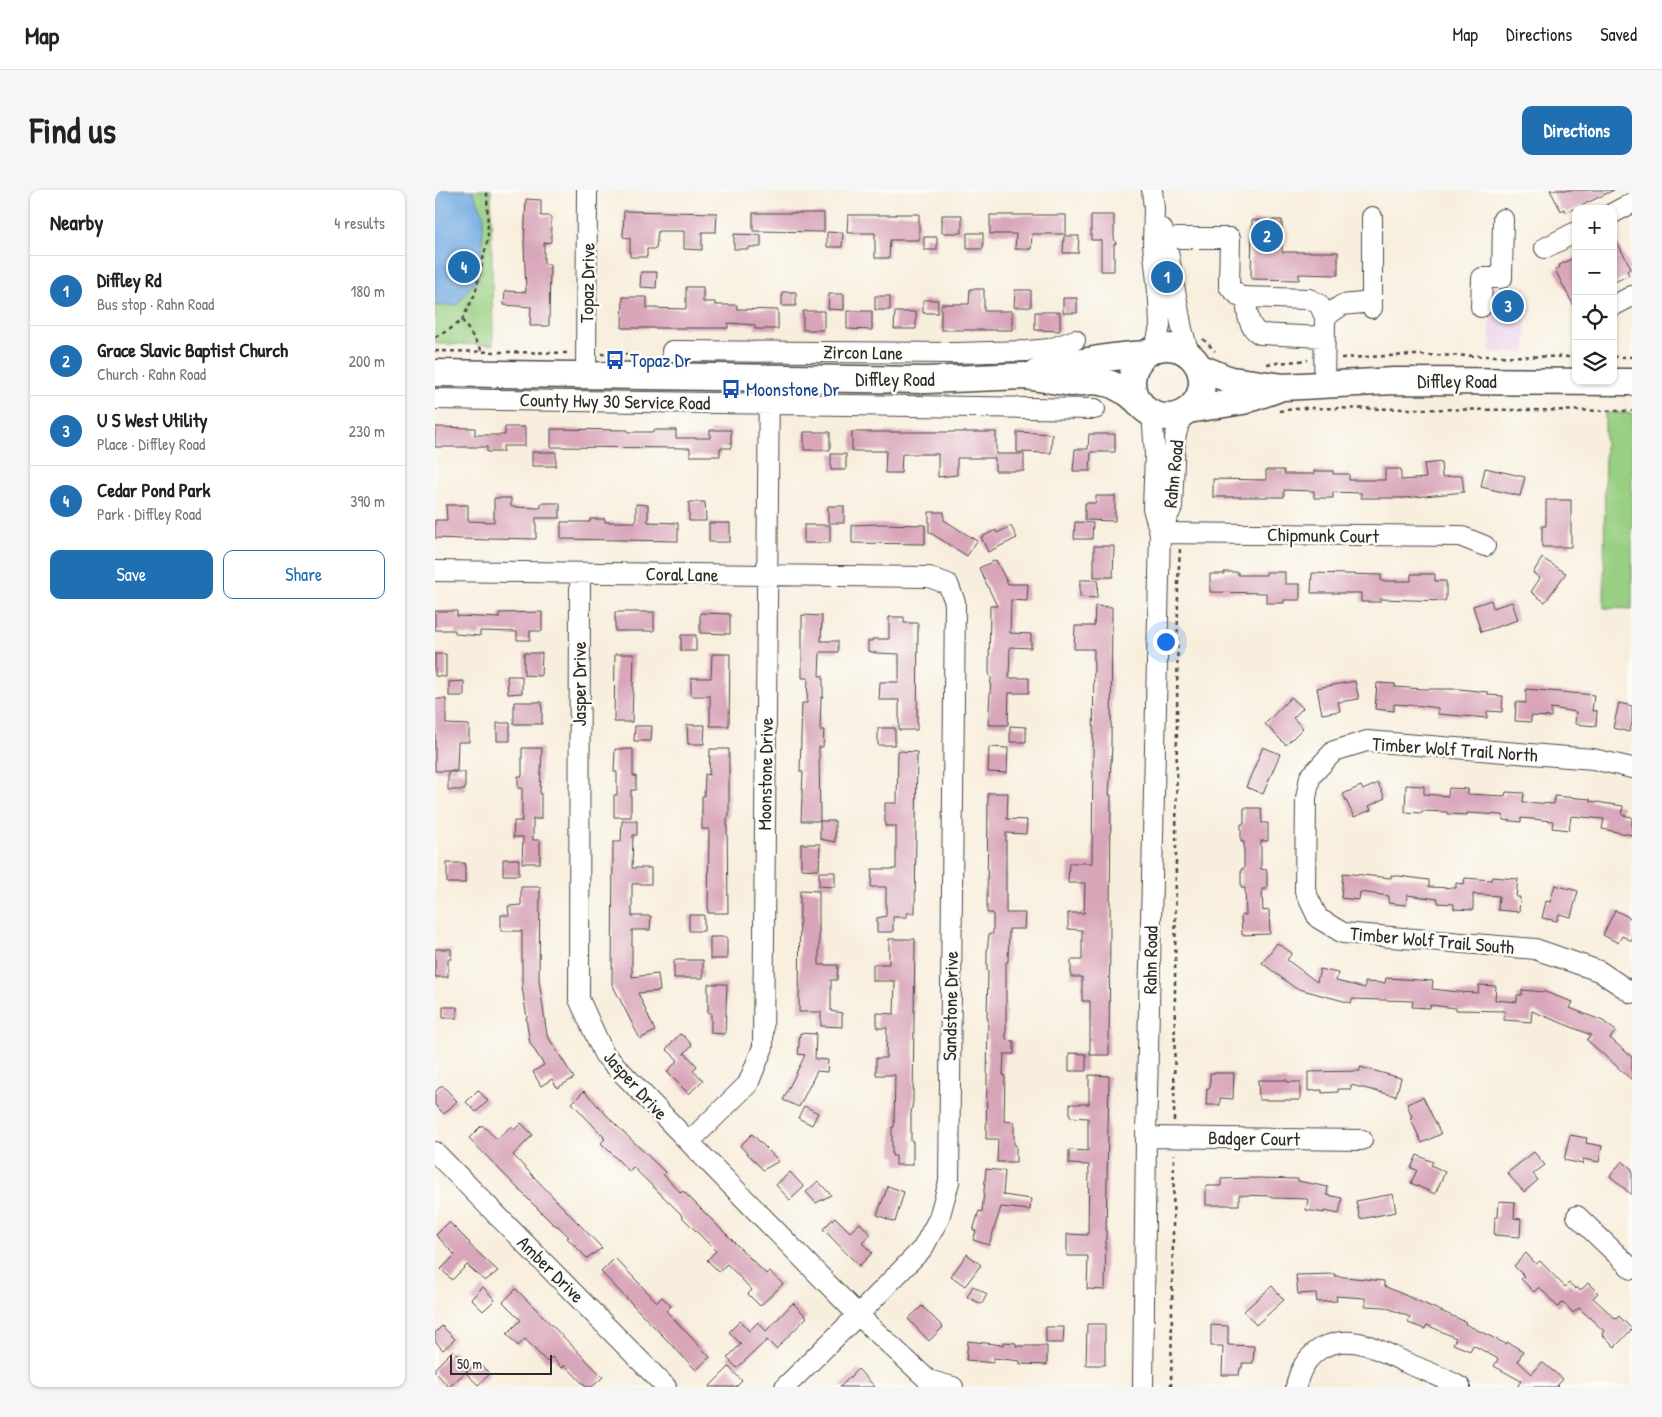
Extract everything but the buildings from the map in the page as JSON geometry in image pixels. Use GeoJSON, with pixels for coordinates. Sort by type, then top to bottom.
{"type":"FeatureCollection","features":[{"type":"Feature","properties":{"kind":"main road"},"geometry":{"type":"LineString","coordinates":[[1167,347],[1179,348],[1194,361],[1202,379],[1201,391],[1196,402],[1185,412],[1172,416],[1162,416],[1146,408],[1135,394],[1132,383],[1134,372],[1139,362],[1151,351],[1167,347]]}},
{"type":"Feature","properties":{"kind":"main road","name":"Diffley Road"},"geometry":{"type":"LineString","coordinates":[[435,373],[586,365],[700,390],[769,378],[926,380],[1026,364],[1079,362],[1151,351]]}},
{"type":"Feature","properties":{"kind":"main road","name":"Diffley Road"},"geometry":{"type":"LineString","coordinates":[[1194,361],[1231,380],[1280,399]]}},
{"type":"Feature","properties":{"kind":"main road","name":"Diffley Road"},"geometry":{"type":"LineString","coordinates":[[1026,364],[1071,382],[1095,381],[1111,384],[1128,393],[1146,408]]}},
{"type":"Feature","properties":{"kind":"main road","name":"Diffley Road"},"geometry":{"type":"LineString","coordinates":[[1185,412],[1243,400],[1280,399],[1324,384],[1394,381],[1632,382]]}},
{"type":"Feature","properties":{"kind":"street","name":"Topaz Drive"},"geometry":{"type":"LineString","coordinates":[[586,365],[587,190]]}},
{"type":"Feature","properties":{"kind":"street"},"geometry":{"type":"LineString","coordinates":[[1153,199],[1167,241],[1182,329],[1194,361]]}},
{"type":"Feature","properties":{"kind":"street"},"geometry":{"type":"LineString","coordinates":[[1151,351],[1159,326],[1159,301],[1153,244],[1153,199]]}},
{"type":"Feature","properties":{"kind":"street"},"geometry":{"type":"LineString","coordinates":[[1617,211],[1632,204]]}},
{"type":"Feature","properties":{"kind":"street"},"geometry":{"type":"LineString","coordinates":[[1325,317],[1342,305],[1371,305],[1372,217]]}},
{"type":"Feature","properties":{"kind":"street"},"geometry":{"type":"LineString","coordinates":[[1481,307],[1482,278],[1502,278],[1503,219]]}},
{"type":"Feature","properties":{"kind":"street"},"geometry":{"type":"LineString","coordinates":[[1545,248],[1572,234]]}},
{"type":"Feature","properties":{"kind":"street"},"geometry":{"type":"LineString","coordinates":[[1167,241],[1177,238],[1230,238],[1229,286],[1240,297],[1309,298],[1319,304],[1325,317],[1324,384]]}},
{"type":"Feature","properties":{"kind":"street"},"geometry":{"type":"LineString","coordinates":[[1617,304],[1632,296]]}},
{"type":"Feature","properties":{"kind":"street"},"geometry":{"type":"LineString","coordinates":[[1246,297],[1248,318],[1252,328],[1260,334],[1324,337]]}},
{"type":"Feature","properties":{"kind":"street","name":"Zircon Lane"},"geometry":{"type":"LineString","coordinates":[[672,350],[955,353],[1026,364],[1049,349],[1075,340]]}},
{"type":"Feature","properties":{"kind":"street"},"geometry":{"type":"LineString","coordinates":[[700,350],[700,390]]}},
{"type":"Feature","properties":{"kind":"street","name":"Moonstone Drive"},"geometry":{"type":"LineString","coordinates":[[689,1142],[748,1084],[763,1047],[769,378]]}},
{"type":"Feature","properties":{"kind":"street","name":"County Hwy 30 Service Road"},"geometry":{"type":"LineString","coordinates":[[435,399],[700,390],[769,405],[1095,409]]}},
{"type":"Feature","properties":{"kind":"street","name":"Rahn Road"},"geometry":{"type":"LineString","coordinates":[[1143,1387],[1146,1137],[1160,533],[1153,508],[1155,454],[1146,408]]}},
{"type":"Feature","properties":{"kind":"street","name":"Rahn Road"},"geometry":{"type":"LineString","coordinates":[[1160,533],[1172,507],[1175,438],[1185,412]]}},
{"type":"Feature","properties":{"kind":"street","name":"Chipmunk Court"},"geometry":{"type":"LineString","coordinates":[[1160,533],[1460,536],[1485,546]]}},
{"type":"Feature","properties":{"kind":"street","name":"Coral Lane"},"geometry":{"type":"LineString","coordinates":[[435,571],[929,577]]}},
{"type":"Feature","properties":{"kind":"street","name":"Jasper Drive"},"geometry":{"type":"LineString","coordinates":[[580,573],[579,999],[604,1054],[859,1315],[927,1380],[953,1387]]}},
{"type":"Feature","properties":{"kind":"street","name":"Sandstone Drive"},"geometry":{"type":"LineString","coordinates":[[785,1387],[859,1315],[923,1248],[939,1218],[949,1182],[955,602],[948,584],[929,577]]}},
{"type":"Feature","properties":{"kind":"street","name":"Timber Wolf Trail North"},"geometry":{"type":"LineString","coordinates":[[1306,798],[1310,777],[1334,750],[1367,741],[1593,759],[1632,768]]}},
{"type":"Feature","properties":{"kind":"street","name":"Timber Wolf Trail South"},"geometry":{"type":"LineString","coordinates":[[1306,798],[1305,891],[1318,918],[1343,933],[1535,949],[1599,970],[1632,993]]}},
{"type":"Feature","properties":{"kind":"street","name":"Badger Court"},"geometry":{"type":"LineString","coordinates":[[1146,1137],[1362,1140]]}},
{"type":"Feature","properties":{"kind":"street","name":"Amber Drive"},"geometry":{"type":"LineString","coordinates":[[435,1152],[666,1387]]}},
{"type":"Feature","properties":{"kind":"street"},"geometry":{"type":"LineString","coordinates":[[1577,1216],[1632,1269]]}},
{"type":"Feature","properties":{"kind":"street"},"geometry":{"type":"LineString","coordinates":[[1296,1387],[1303,1366],[1313,1354],[1328,1345],[1344,1340],[1362,1343],[1460,1387]]}},
{"type":"Feature","properties":{"kind":"path"},"geometry":{"type":"LineString","coordinates":[[435,337],[449,330],[462,320],[475,294],[488,238],[487,190]]}},
{"type":"Feature","properties":{"kind":"path"},"geometry":{"type":"LineString","coordinates":[[462,320],[483,352]]}},
{"type":"Feature","properties":{"kind":"path"},"geometry":{"type":"LineString","coordinates":[[435,351],[483,352],[586,365],[633,354]]}},
{"type":"Feature","properties":{"kind":"path"},"geometry":{"type":"LineString","coordinates":[[1617,357],[1632,357]]}},
{"type":"Feature","properties":{"kind":"path"},"geometry":{"type":"LineString","coordinates":[[1280,399],[1304,408],[1632,410]]}},
{"type":"Feature","properties":{"kind":"path"},"geometry":{"type":"LineString","coordinates":[[1171,1387],[1178,593],[1181,533]]}},
{"type":"Feature","properties":{"kind":"shaded area"},"geometry":{"type":"Polygon","coordinates":[[[1490,288],[1526,288],[1526,353],[1490,352],[1490,288]]]}},
{"type":"Feature","properties":{"kind":"green space"},"geometry":{"type":"Polygon","coordinates":[[[435,190],[491,190],[493,345],[435,344],[435,190]]]}},
{"type":"Feature","properties":{"kind":"green space"},"geometry":{"type":"Polygon","coordinates":[[[1605,413],[1632,413],[1632,609],[1604,608],[1605,413]]]}},
{"type":"Feature","properties":{"kind":"water"},"geometry":{"type":"Polygon","coordinates":[[[435,190],[472,190],[484,215],[477,281],[457,305],[435,306],[435,190]]]}},
{"type":"Feature","properties":{"kind":"place","name":"Grace Slavic Baptist Church"},"geometry":{"type":"Point","coordinates":[1267,236]}},
{"type":"Feature","properties":{"kind":"place","name":"Cedar Pond Park"},"geometry":{"type":"Point","coordinates":[464,267]}},
{"type":"Feature","properties":{"kind":"place","name":"Diffley Rd"},"geometry":{"type":"Point","coordinates":[1167,277]}},
{"type":"Feature","properties":{"kind":"place","name":"U S West Utility"},"geometry":{"type":"Point","coordinates":[1508,306]}},
{"type":"Feature","properties":{"kind":"place","name":"Topaz Dr"},"geometry":{"type":"Point","coordinates":[615,360]}},
{"type":"Feature","properties":{"kind":"place","name":"Moonstone Dr"},"geometry":{"type":"Point","coordinates":[731,389]}}]}
